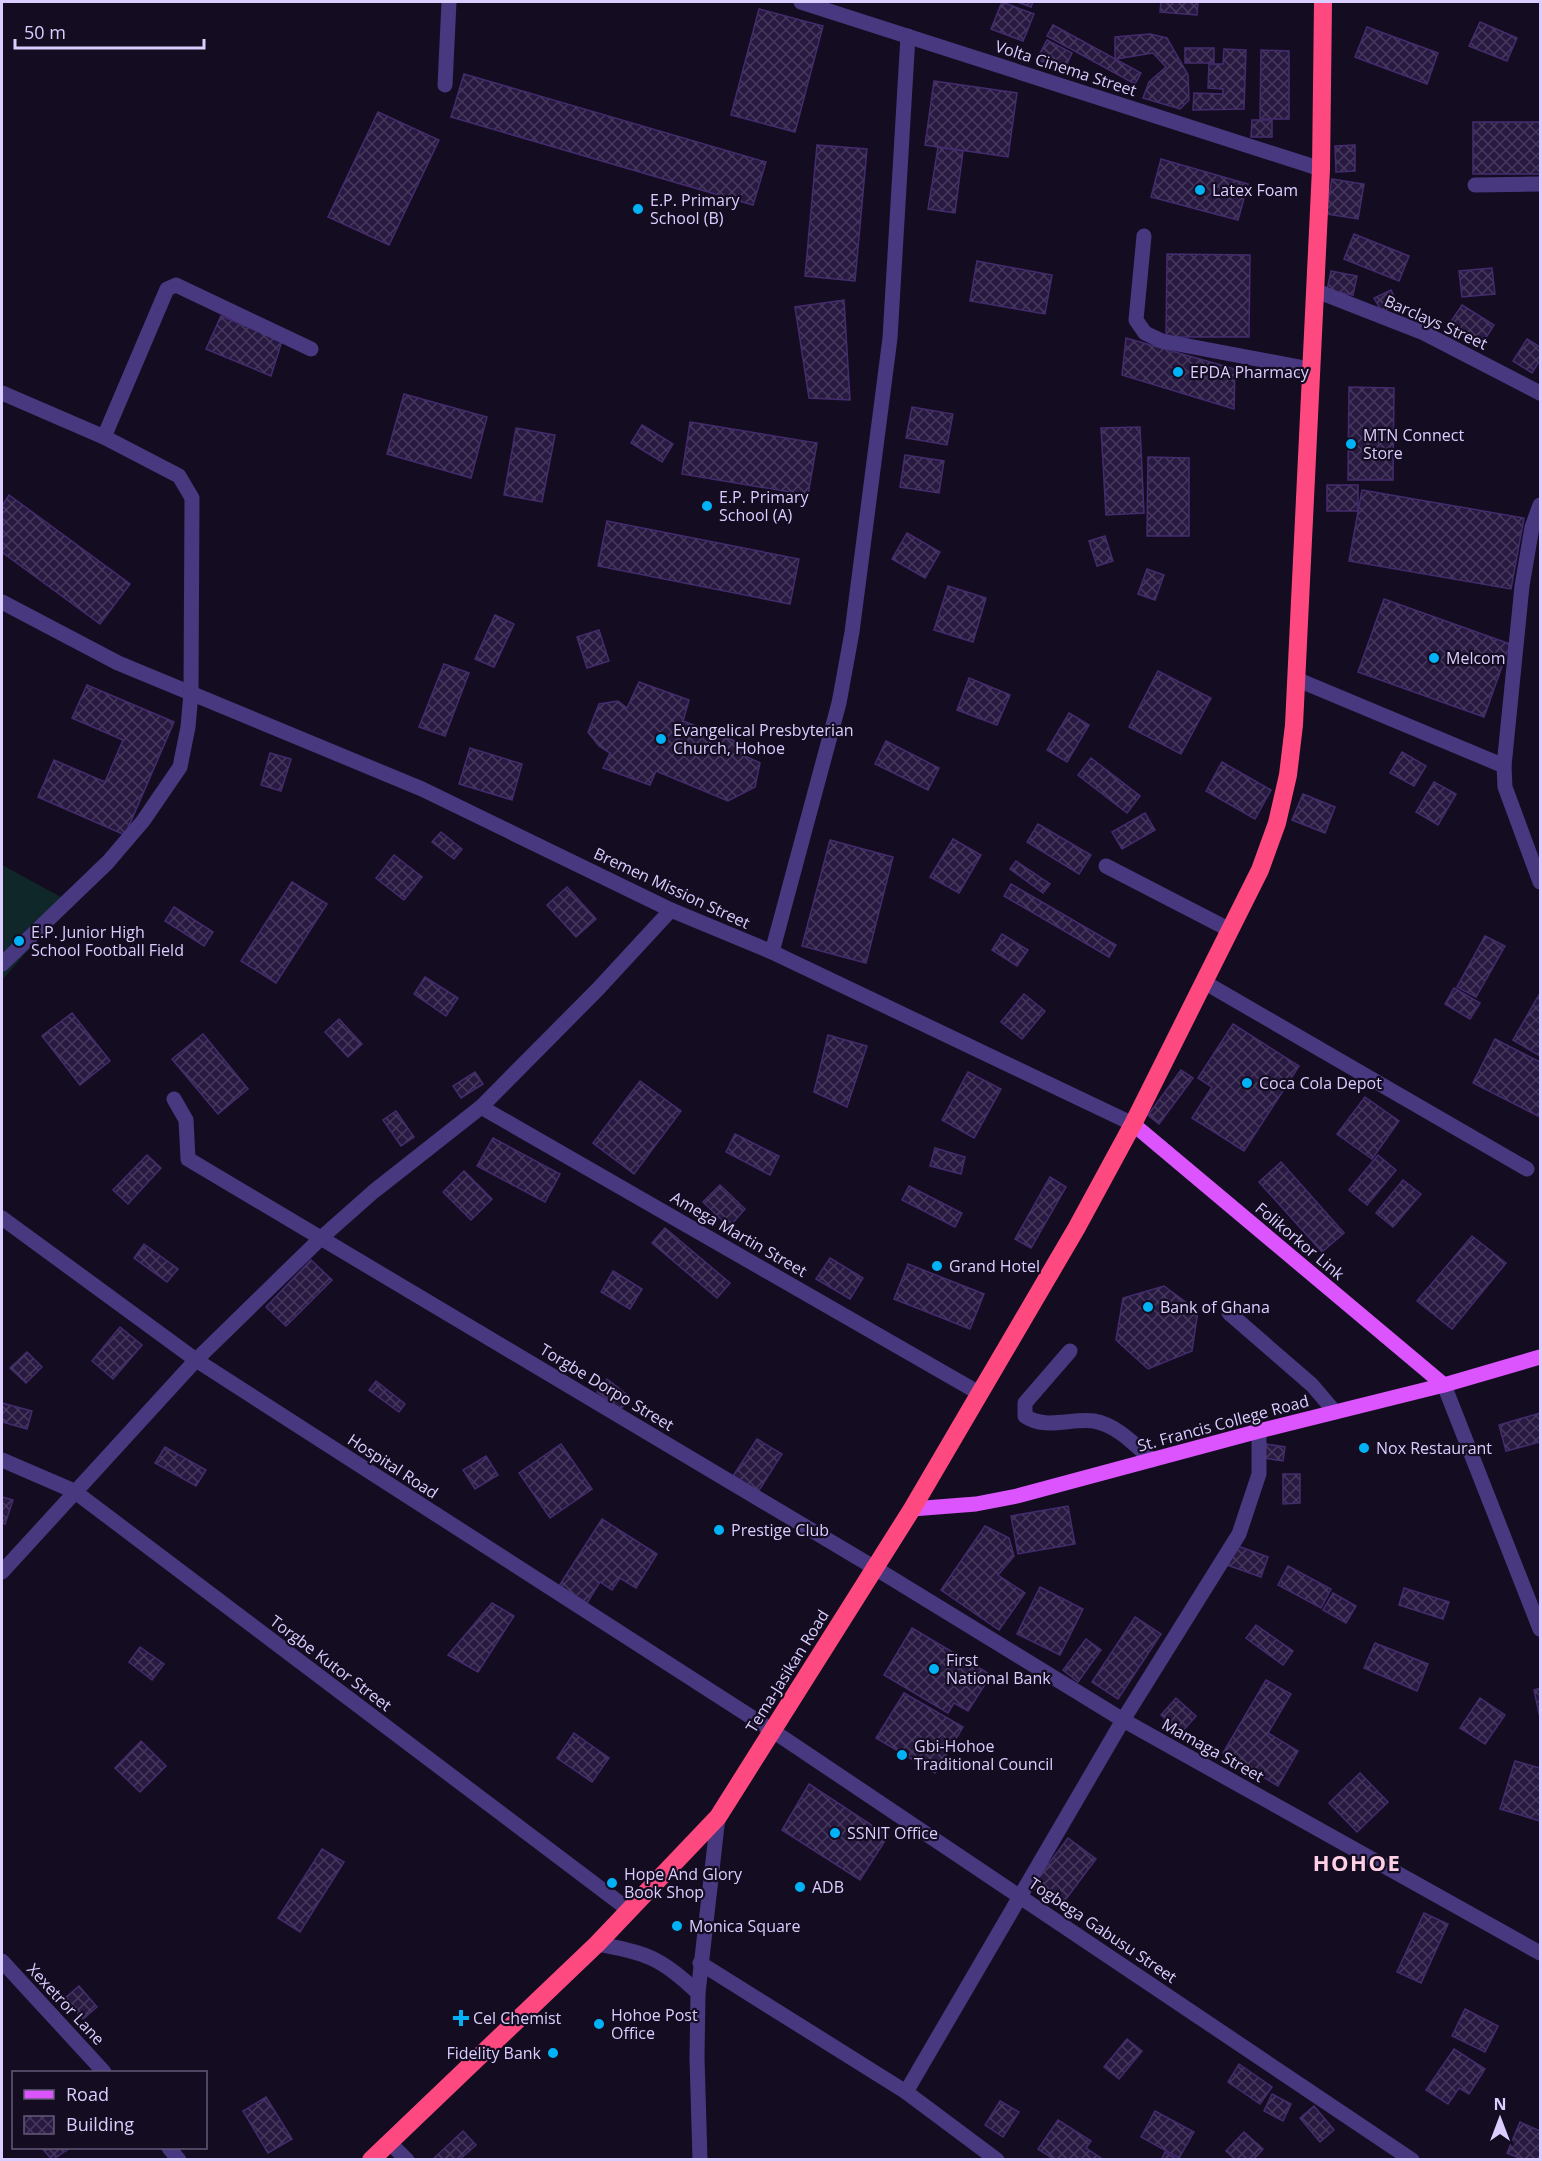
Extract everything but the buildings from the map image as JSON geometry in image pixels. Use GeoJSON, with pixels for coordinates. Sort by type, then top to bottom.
{"type":"FeatureCollection","features":[{"type":"Feature","properties":{"kind":"highway","name":"Tema-Jasikan Road"},"geometry":{"type":"LineString","coordinates":[[371,2160],[597,1944],[718,1817],[912,1509],[1076,1229],[1134,1125],[1260,870],[1277,823],[1288,775],[1296,679],[1321,169],[1323,2]]}},
{"type":"Feature","properties":{"kind":"main road","name":"Folikorkor Link"},"geometry":{"type":"LineString","coordinates":[[1134,1125],[1444,1385]]}},
{"type":"Feature","properties":{"kind":"main road","name":"St. Francis College Road"},"geometry":{"type":"LineString","coordinates":[[912,1509],[976,1504],[1017,1496],[1258,1431],[1444,1385],[1540,1357]]}},
{"type":"Feature","properties":{"kind":"street"},"geometry":{"type":"LineString","coordinates":[[445,85],[449,2]]}},
{"type":"Feature","properties":{"kind":"street","name":"Volta Cinema Street"},"geometry":{"type":"LineString","coordinates":[[801,2],[1321,169]]}},
{"type":"Feature","properties":{"kind":"street"},"geometry":{"type":"LineString","coordinates":[[772,952],[839,702],[850,643],[890,338],[908,36]]}},
{"type":"Feature","properties":{"kind":"street"},"geometry":{"type":"LineString","coordinates":[[1475,185],[1540,183]]}},
{"type":"Feature","properties":{"kind":"street"},"geometry":{"type":"LineString","coordinates":[[1144,236],[1136,320],[1145,333],[1162,341],[1310,369]]}},
{"type":"Feature","properties":{"kind":"street"},"geometry":{"type":"LineString","coordinates":[[104,437],[167,289],[176,285],[311,349]]}},
{"type":"Feature","properties":{"kind":"street","name":"Barclays Street"},"geometry":{"type":"LineString","coordinates":[[1314,290],[1424,333],[1540,393]]}},
{"type":"Feature","properties":{"kind":"street"},"geometry":{"type":"LineString","coordinates":[[2,393],[104,437],[179,476],[192,498],[190,693],[188,727],[180,767],[143,821],[108,862],[2,964]]}},
{"type":"Feature","properties":{"kind":"street"},"geometry":{"type":"LineString","coordinates":[[1540,505],[1532,527],[1522,586],[1504,766],[1505,787],[1540,882]]}},
{"type":"Feature","properties":{"kind":"street","name":"Bremen Mission Street"},"geometry":{"type":"LineString","coordinates":[[2,602],[118,663],[422,789],[671,910],[772,952],[1134,1125]]}},
{"type":"Feature","properties":{"kind":"street"},"geometry":{"type":"LineString","coordinates":[[1296,679],[1504,766]]}},
{"type":"Feature","properties":{"kind":"street"},"geometry":{"type":"LineString","coordinates":[[1106,866],[1230,930]]}},
{"type":"Feature","properties":{"kind":"street"},"geometry":{"type":"LineString","coordinates":[[2,1572],[195,1360],[321,1238],[373,1192],[481,1107],[598,989],[671,910]]}},
{"type":"Feature","properties":{"kind":"street"},"geometry":{"type":"LineString","coordinates":[[1204,982],[1527,1169]]}},
{"type":"Feature","properties":{"kind":"street","name":"Torgbe Dorpo Street"},"geometry":{"type":"LineString","coordinates":[[174,1099],[186,1120],[188,1159],[875,1568]]}},
{"type":"Feature","properties":{"kind":"street","name":"Amega Martin Street"},"geometry":{"type":"LineString","coordinates":[[481,1107],[979,1393]]}},
{"type":"Feature","properties":{"kind":"street","name":"Hospital Road"},"geometry":{"type":"LineString","coordinates":[[2,1218],[195,1360],[773,1731]]}},
{"type":"Feature","properties":{"kind":"street"},"geometry":{"type":"LineString","coordinates":[[1228,1313],[1312,1385],[1335,1412]]}},
{"type":"Feature","properties":{"kind":"street"},"geometry":{"type":"LineString","coordinates":[[1070,1351],[1025,1403],[1025,1416],[1035,1422],[1094,1421],[1112,1427],[1152,1460]]}},
{"type":"Feature","properties":{"kind":"street"},"geometry":{"type":"LineString","coordinates":[[1444,1385],[1540,1629]]}},
{"type":"Feature","properties":{"kind":"street"},"geometry":{"type":"LineString","coordinates":[[906,2092],[1123,1720],[1239,1534],[1259,1474],[1258,1431]]}},
{"type":"Feature","properties":{"kind":"street","name":"Torgbe Kutor Street"},"geometry":{"type":"LineString","coordinates":[[2,1460],[74,1491],[630,1910]]}},
{"type":"Feature","properties":{"kind":"street","name":"Mamaga Street"},"geometry":{"type":"LineString","coordinates":[[875,1568],[1123,1720],[1540,1953]]}},
{"type":"Feature","properties":{"kind":"street","name":"Togbega Gabusu Street"},"geometry":{"type":"LineString","coordinates":[[773,1731],[1412,2160]]}},
{"type":"Feature","properties":{"kind":"street"},"geometry":{"type":"LineString","coordinates":[[700,2160],[697,2070],[698,1993],[718,1817]]}},
{"type":"Feature","properties":{"kind":"street"},"geometry":{"type":"LineString","coordinates":[[597,1944],[635,1950],[656,1958],[677,1973],[698,1993]]}},
{"type":"Feature","properties":{"kind":"street","name":"Xexetror Lane"},"geometry":{"type":"LineString","coordinates":[[2,1961],[102,2071]]}},
{"type":"Feature","properties":{"kind":"street"},"geometry":{"type":"LineString","coordinates":[[700,1963],[906,2092],[997,2160]]}},
{"type":"Feature","properties":{"kind":"street"},"geometry":{"type":"LineString","coordinates":[[389,2142],[407,2160]]}},
{"type":"Feature","properties":{"kind":"green space","name":"E.P. Junior High School Football Field"},"geometry":{"type":"Polygon","coordinates":[[[2,865],[70,902],[2,980],[2,865]]]}},
{"type":"Feature","properties":{"kind":"place","name":"Latex Foam"},"geometry":{"type":"Point","coordinates":[1200,190]}},
{"type":"Feature","properties":{"kind":"place","name":"E.P. Primary School (B)"},"geometry":{"type":"Point","coordinates":[638,209]}},
{"type":"Feature","properties":{"kind":"place","name":"EPDA Pharmacy"},"geometry":{"type":"Point","coordinates":[1178,372]}},
{"type":"Feature","properties":{"kind":"place","name":"MTN Connect Store"},"geometry":{"type":"Point","coordinates":[1351,444]}},
{"type":"Feature","properties":{"kind":"place","name":"E.P. Primary School (A)"},"geometry":{"type":"Point","coordinates":[707,506]}},
{"type":"Feature","properties":{"kind":"place","name":"Melcom"},"geometry":{"type":"Point","coordinates":[1434,658]}},
{"type":"Feature","properties":{"kind":"place","name":"Evangelical Presbyterian Church, Hohoe"},"geometry":{"type":"Point","coordinates":[661,739]}},
{"type":"Feature","properties":{"kind":"place","name":"E.P. Junior High School Football Field"},"geometry":{"type":"Point","coordinates":[19,941]}},
{"type":"Feature","properties":{"kind":"place","name":"Coca Cola Depot"},"geometry":{"type":"Point","coordinates":[1247,1083]}},
{"type":"Feature","properties":{"kind":"place","name":"Grand Hotel"},"geometry":{"type":"Point","coordinates":[937,1266]}},
{"type":"Feature","properties":{"kind":"place","name":"Bank of Ghana"},"geometry":{"type":"Point","coordinates":[1148,1307]}},
{"type":"Feature","properties":{"kind":"place","name":"Nox Restaurant"},"geometry":{"type":"Point","coordinates":[1364,1448]}},
{"type":"Feature","properties":{"kind":"place","name":"Prestige Club"},"geometry":{"type":"Point","coordinates":[719,1530]}},
{"type":"Feature","properties":{"kind":"place","name":"First National Bank"},"geometry":{"type":"Point","coordinates":[934,1669]}},
{"type":"Feature","properties":{"kind":"place","name":"Gbi-Hohoe Traditional Council"},"geometry":{"type":"Point","coordinates":[902,1755]}},
{"type":"Feature","properties":{"kind":"place","name":"SSNIT Office"},"geometry":{"type":"Point","coordinates":[835,1833]}},
{"type":"Feature","properties":{"kind":"place","name":"Hope And Glory Book Shop"},"geometry":{"type":"Point","coordinates":[612,1883]}},
{"type":"Feature","properties":{"kind":"place","name":"ADB"},"geometry":{"type":"Point","coordinates":[800,1887]}},
{"type":"Feature","properties":{"kind":"place","name":"Monica Square"},"geometry":{"type":"Point","coordinates":[677,1926]}},
{"type":"Feature","properties":{"kind":"place","name":"Cel Chemist"},"geometry":{"type":"Point","coordinates":[461,2018]}},
{"type":"Feature","properties":{"kind":"place","name":"Hohoe Post Office"},"geometry":{"type":"Point","coordinates":[599,2024]}},
{"type":"Feature","properties":{"kind":"place","name":"Fidelity Bank"},"geometry":{"type":"Point","coordinates":[553,2053]}},
{"type":"Feature","properties":{"kind":"district","name":"HOHOE"},"geometry":{"type":"Point","coordinates":[1357,1862]}}]}
